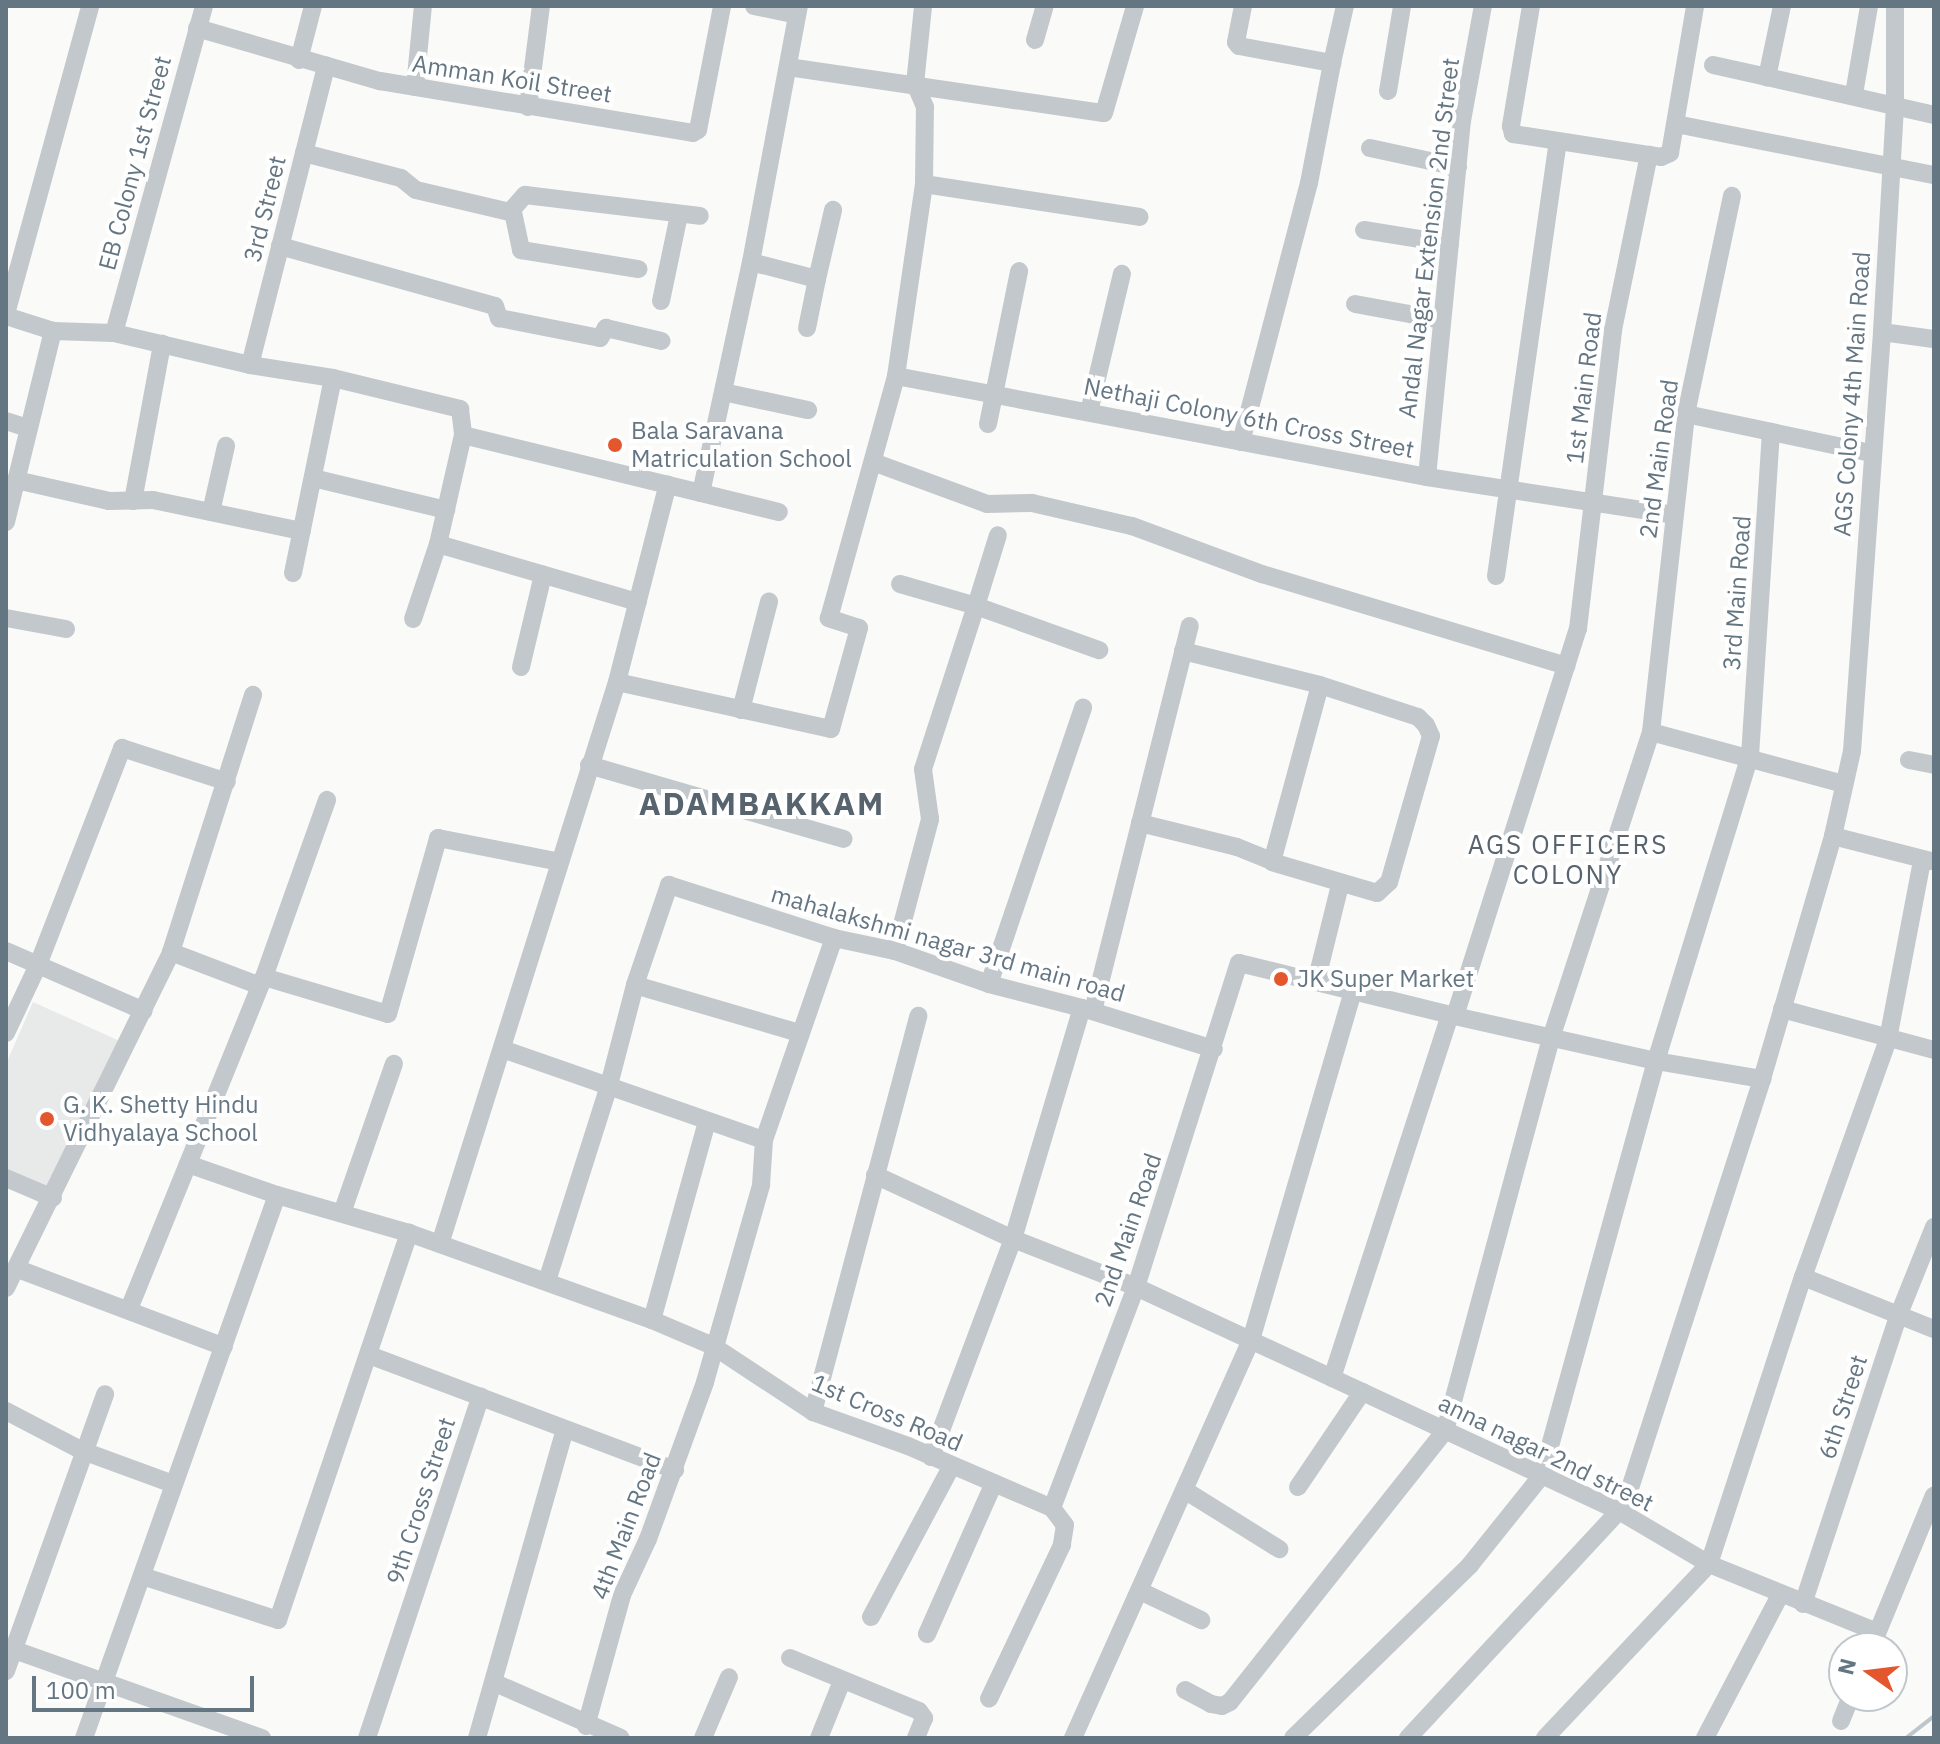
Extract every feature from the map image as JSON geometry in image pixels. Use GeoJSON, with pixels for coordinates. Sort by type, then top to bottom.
{"type":"FeatureCollection","features":[{"type":"Feature","properties":{"kind":"street"},"geometry":{"type":"LineString","coordinates":[[90,6],[6,315],[53,331],[114,333],[250,365],[333,378],[460,409],[463,435],[438,544],[413,619]]}},
{"type":"Feature","properties":{"kind":"street","name":"EB Colony 1st Street"},"geometry":{"type":"LineString","coordinates":[[114,333],[204,6]]}},
{"type":"Feature","properties":{"kind":"street"},"geometry":{"type":"LineString","coordinates":[[299,60],[313,6]]}},
{"type":"Feature","properties":{"kind":"street"},"geometry":{"type":"LineString","coordinates":[[415,87],[423,6]]}},
{"type":"Feature","properties":{"kind":"street"},"geometry":{"type":"LineString","coordinates":[[528,107],[541,6]]}},
{"type":"Feature","properties":{"kind":"street","name":"Amman Koil Street"},"geometry":{"type":"LineString","coordinates":[[197,28],[380,81],[696,133],[722,6]]}},
{"type":"Feature","properties":{"kind":"street"},"geometry":{"type":"LineString","coordinates":[[701,493],[751,262],[798,10],[754,6]]}},
{"type":"Feature","properties":{"kind":"street"},"geometry":{"type":"LineString","coordinates":[[617,682],[831,729],[859,628],[829,618],[896,376],[924,184],[925,107],[915,84],[923,6]]}},
{"type":"Feature","properties":{"kind":"street"},"geometry":{"type":"LineString","coordinates":[[1035,40],[1045,6]]}},
{"type":"Feature","properties":{"kind":"street"},"geometry":{"type":"LineString","coordinates":[[788,67],[1104,113],[1135,6]]}},
{"type":"Feature","properties":{"kind":"street"},"geometry":{"type":"LineString","coordinates":[[1243,6],[1236,42],[1239,46],[1332,63]]}},
{"type":"Feature","properties":{"kind":"street"},"geometry":{"type":"LineString","coordinates":[[1241,442],[1309,183],[1345,6]]}},
{"type":"Feature","properties":{"kind":"street"},"geometry":{"type":"LineString","coordinates":[[1388,91],[1402,6]]}},
{"type":"Feature","properties":{"kind":"street","name":"Andal Nagar Extension 2nd Street"},"geometry":{"type":"LineString","coordinates":[[1427,477],[1458,167],[1483,6]]}},
{"type":"Feature","properties":{"kind":"street"},"geometry":{"type":"LineString","coordinates":[[1531,6],[1512,131],[1557,148],[1668,156],[1685,126],[1695,6]]}},
{"type":"Feature","properties":{"kind":"street"},"geometry":{"type":"LineString","coordinates":[[1767,77],[1782,6]]}},
{"type":"Feature","properties":{"kind":"street"},"geometry":{"type":"LineString","coordinates":[[1854,94],[1869,6]]}},
{"type":"Feature","properties":{"kind":"street","name":"AGS Colony 4th Main Road"},"geometry":{"type":"LineString","coordinates":[[1620,1512],[1762,1079],[1833,836],[1852,751],[1882,332],[1895,106],[1895,6]]}},
{"type":"Feature","properties":{"kind":"street"},"geometry":{"type":"LineString","coordinates":[[1713,65],[1854,94],[1934,115]]}},
{"type":"Feature","properties":{"kind":"street","name":"3rd Street"},"geometry":{"type":"LineString","coordinates":[[250,365],[326,66]]}},
{"type":"Feature","properties":{"kind":"street"},"geometry":{"type":"LineString","coordinates":[[1685,126],[1934,175]]}},
{"type":"Feature","properties":{"kind":"street"},"geometry":{"type":"LineString","coordinates":[[1370,148],[1458,167]]}},
{"type":"Feature","properties":{"kind":"street"},"geometry":{"type":"LineString","coordinates":[[1496,576],[1557,148]]}},
{"type":"Feature","properties":{"kind":"street"},"geometry":{"type":"LineString","coordinates":[[304,153],[401,178],[416,190],[513,212]]}},
{"type":"Feature","properties":{"kind":"street","name":"1st Main Road"},"geometry":{"type":"LineString","coordinates":[[1332,1378],[1578,629],[1613,330],[1649,155]]}},
{"type":"Feature","properties":{"kind":"street"},"geometry":{"type":"LineString","coordinates":[[924,184],[1139,217]]}},
{"type":"Feature","properties":{"kind":"street"},"geometry":{"type":"LineString","coordinates":[[638,269],[521,250],[513,212],[525,195],[700,216]]}},
{"type":"Feature","properties":{"kind":"street","name":"2nd Main Road"},"geometry":{"type":"LineString","coordinates":[[1445,1431],[1552,1035],[1651,732],[1686,414],[1732,196]]}},
{"type":"Feature","properties":{"kind":"street"},"geometry":{"type":"LineString","coordinates":[[807,328],[833,210]]}},
{"type":"Feature","properties":{"kind":"street"},"geometry":{"type":"LineString","coordinates":[[661,301],[679,215]]}},
{"type":"Feature","properties":{"kind":"street"},"geometry":{"type":"LineString","coordinates":[[1364,230],[1450,244]]}},
{"type":"Feature","properties":{"kind":"street"},"geometry":{"type":"LineString","coordinates":[[280,246],[495,306],[499,318],[600,338],[606,328],[662,341]]}},
{"type":"Feature","properties":{"kind":"street"},"geometry":{"type":"LineString","coordinates":[[751,262],[817,279]]}},
{"type":"Feature","properties":{"kind":"street"},"geometry":{"type":"LineString","coordinates":[[988,424],[1019,271]]}},
{"type":"Feature","properties":{"kind":"street"},"geometry":{"type":"LineString","coordinates":[[1089,412],[1122,274]]}},
{"type":"Feature","properties":{"kind":"street"},"geometry":{"type":"LineString","coordinates":[[1355,304],[1442,320]]}},
{"type":"Feature","properties":{"kind":"street"},"geometry":{"type":"LineString","coordinates":[[6,522],[53,331]]}},
{"type":"Feature","properties":{"kind":"street"},"geometry":{"type":"LineString","coordinates":[[1882,332],[1934,339]]}},
{"type":"Feature","properties":{"kind":"street"},"geometry":{"type":"LineString","coordinates":[[133,501],[162,344]]}},
{"type":"Feature","properties":{"kind":"street","name":"Nethaji Colony 6th Cross Street"},"geometry":{"type":"LineString","coordinates":[[896,376],[1427,477],[1674,515]]}},
{"type":"Feature","properties":{"kind":"street"},"geometry":{"type":"LineString","coordinates":[[293,573],[333,378]]}},
{"type":"Feature","properties":{"kind":"street"},"geometry":{"type":"LineString","coordinates":[[723,392],[808,410]]}},
{"type":"Feature","properties":{"kind":"street"},"geometry":{"type":"LineString","coordinates":[[1686,414],[1871,453]]}},
{"type":"Feature","properties":{"kind":"street"},"geometry":{"type":"LineString","coordinates":[[6,421],[28,428]]}},
{"type":"Feature","properties":{"kind":"street","name":"3rd Main Road"},"geometry":{"type":"LineString","coordinates":[[1542,1475],[1656,1061],[1750,756],[1771,432]]}},
{"type":"Feature","properties":{"kind":"street"},"geometry":{"type":"LineString","coordinates":[[463,435],[779,512]]}},
{"type":"Feature","properties":{"kind":"street"},"geometry":{"type":"LineString","coordinates":[[211,512],[226,446]]}},
{"type":"Feature","properties":{"kind":"street"},"geometry":{"type":"LineString","coordinates":[[873,462],[987,504],[1032,503],[1132,526],[1262,574],[1566,666]]}},
{"type":"Feature","properties":{"kind":"street"},"geometry":{"type":"LineString","coordinates":[[313,478],[446,510]]}},
{"type":"Feature","properties":{"kind":"street"},"geometry":{"type":"LineString","coordinates":[[16,480],[109,501],[153,500],[302,531]]}},
{"type":"Feature","properties":{"kind":"street"},"geometry":{"type":"LineString","coordinates":[[440,1244],[617,682],[668,484]]}},
{"type":"Feature","properties":{"kind":"street"},"geometry":{"type":"LineString","coordinates":[[895,951],[930,819],[923,769],[998,535]]}},
{"type":"Feature","properties":{"kind":"street"},"geometry":{"type":"LineString","coordinates":[[438,544],[638,602]]}},
{"type":"Feature","properties":{"kind":"street"},"geometry":{"type":"LineString","coordinates":[[521,667],[543,575]]}},
{"type":"Feature","properties":{"kind":"street"},"geometry":{"type":"LineString","coordinates":[[900,584],[976,606],[1099,650]]}},
{"type":"Feature","properties":{"kind":"street"},"geometry":{"type":"LineString","coordinates":[[741,710],[769,602]]}},
{"type":"Feature","properties":{"kind":"street"},"geometry":{"type":"LineString","coordinates":[[6,618],[66,629]]}},
{"type":"Feature","properties":{"kind":"street"},"geometry":{"type":"LineString","coordinates":[[931,1457],[1013,1239],[1087,1010],[1140,823],[1190,626]]}},
{"type":"Feature","properties":{"kind":"street"},"geometry":{"type":"LineString","coordinates":[[1140,823],[1237,847],[1340,885],[1377,893],[1389,882],[1431,736],[1418,717],[1320,685],[1183,651]]}},
{"type":"Feature","properties":{"kind":"street"},"geometry":{"type":"LineString","coordinates":[[1272,861],[1320,685]]}},
{"type":"Feature","properties":{"kind":"street"},"geometry":{"type":"LineString","coordinates":[[6,1288],[53,1198],[171,952],[253,695]]}},
{"type":"Feature","properties":{"kind":"street"},"geometry":{"type":"LineString","coordinates":[[989,984],[1083,708]]}},
{"type":"Feature","properties":{"kind":"street"},"geometry":{"type":"LineString","coordinates":[[1651,732],[1750,756],[1844,784]]}},
{"type":"Feature","properties":{"kind":"street"},"geometry":{"type":"LineString","coordinates":[[6,1033],[38,965],[122,748],[227,782]]}},
{"type":"Feature","properties":{"kind":"street"},"geometry":{"type":"LineString","coordinates":[[1909,760],[1934,765]]}},
{"type":"Feature","properties":{"kind":"street"},"geometry":{"type":"LineString","coordinates":[[589,765],[843,839]]}},
{"type":"Feature","properties":{"kind":"street"},"geometry":{"type":"LineString","coordinates":[[129,1309],[262,982],[327,800]]}},
{"type":"Feature","properties":{"kind":"street"},"geometry":{"type":"LineString","coordinates":[[1545,1738],[1709,1564],[1803,1277],[1888,1039],[1928,861],[1833,836]]}},
{"type":"Feature","properties":{"kind":"street"},"geometry":{"type":"LineString","coordinates":[[171,952],[262,982],[388,1014],[438,838],[560,862]]}},
{"type":"Feature","properties":{"kind":"street","name":"mahalakshmi nagar 3rd main road"},"geometry":{"type":"LineString","coordinates":[[635,985],[669,885],[834,938],[895,951],[989,984],[1214,1049]]}},
{"type":"Feature","properties":{"kind":"street"},"geometry":{"type":"LineString","coordinates":[[1340,885],[1316,982],[1656,1061],[1762,1079]]}},
{"type":"Feature","properties":{"kind":"street","name":"4th Main Road"},"geometry":{"type":"LineString","coordinates":[[586,1726],[622,1595],[675,1470],[705,1382],[761,1185],[764,1140],[834,938]]}},
{"type":"Feature","properties":{"kind":"street"},"geometry":{"type":"LineString","coordinates":[[6,951],[144,1011]]}},
{"type":"Feature","properties":{"kind":"street","name":"2nd Main Road"},"geometry":{"type":"LineString","coordinates":[[1052,1508],[1136,1287],[1239,963],[1316,982]]}},
{"type":"Feature","properties":{"kind":"street"},"geometry":{"type":"LineString","coordinates":[[547,1281],[609,1085],[635,985],[799,1033]]}},
{"type":"Feature","properties":{"kind":"street"},"geometry":{"type":"LineString","coordinates":[[1073,1738],[1251,1340],[1353,991]]}},
{"type":"Feature","properties":{"kind":"street"},"geometry":{"type":"LineString","coordinates":[[1782,1009],[1934,1050]]}},
{"type":"Feature","properties":{"kind":"street"},"geometry":{"type":"LineString","coordinates":[[813,1412],[918,1016]]}},
{"type":"Feature","properties":{"kind":"street"},"geometry":{"type":"LineString","coordinates":[[502,1049],[764,1140]]}},
{"type":"Feature","properties":{"kind":"street"},"geometry":{"type":"LineString","coordinates":[[342,1213],[394,1064]]}},
{"type":"Feature","properties":{"kind":"street"},"geometry":{"type":"LineString","coordinates":[[652,1320],[707,1122]]}},
{"type":"Feature","properties":{"kind":"street","name":"1st Cross Road"},"geometry":{"type":"LineString","coordinates":[[188,1164],[277,1195],[409,1233],[652,1320],[713,1346],[813,1412],[1052,1508]]}},
{"type":"Feature","properties":{"kind":"street","name":"anna nagar 2nd street"},"geometry":{"type":"LineString","coordinates":[[875,1175],[1013,1239],[1136,1287],[1542,1475],[1620,1512],[1709,1564],[1803,1604],[1858,1632]]}},
{"type":"Feature","properties":{"kind":"street"},"geometry":{"type":"LineString","coordinates":[[6,1178],[53,1198]]}},
{"type":"Feature","properties":{"kind":"street"},"geometry":{"type":"LineString","coordinates":[[84,1738],[277,1195]]}},
{"type":"Feature","properties":{"kind":"street","name":"6th Street"},"geometry":{"type":"LineString","coordinates":[[1803,1604],[1899,1314],[1934,1227]]}},
{"type":"Feature","properties":{"kind":"street"},"geometry":{"type":"LineString","coordinates":[[142,1576],[278,1620],[409,1233]]}},
{"type":"Feature","properties":{"kind":"street"},"geometry":{"type":"LineString","coordinates":[[18,1269],[224,1347]]}},
{"type":"Feature","properties":{"kind":"street"},"geometry":{"type":"LineString","coordinates":[[1803,1277],[1934,1329]]}},
{"type":"Feature","properties":{"kind":"street"},"geometry":{"type":"LineString","coordinates":[[369,1355],[675,1470]]}},
{"type":"Feature","properties":{"kind":"street"},"geometry":{"type":"LineString","coordinates":[[1298,1487],[1362,1392]]}},
{"type":"Feature","properties":{"kind":"street"},"geometry":{"type":"LineString","coordinates":[[6,1671],[10,1649],[105,1394]]}},
{"type":"Feature","properties":{"kind":"street","name":"9th Cross Street"},"geometry":{"type":"LineString","coordinates":[[367,1738],[481,1396]]}},
{"type":"Feature","properties":{"kind":"street"},"geometry":{"type":"LineString","coordinates":[[6,1411],[83,1451],[173,1484]]}},
{"type":"Feature","properties":{"kind":"street"},"geometry":{"type":"LineString","coordinates":[[477,1738],[565,1430]]}},
{"type":"Feature","properties":{"kind":"street"},"geometry":{"type":"LineString","coordinates":[[1185,1690],[1211,1704],[1222,1706],[1230,1702],[1445,1431]]}},
{"type":"Feature","properties":{"kind":"street"},"geometry":{"type":"LineString","coordinates":[[871,1617],[951,1467]]}},
{"type":"Feature","properties":{"kind":"street"},"geometry":{"type":"LineString","coordinates":[[1293,1738],[1470,1565],[1542,1475]]}},
{"type":"Feature","properties":{"kind":"street"},"geometry":{"type":"LineString","coordinates":[[927,1634],[994,1483]]}},
{"type":"Feature","properties":{"kind":"street"},"geometry":{"type":"LineString","coordinates":[[1186,1491],[1279,1549]]}},
{"type":"Feature","properties":{"kind":"street"},"geometry":{"type":"LineString","coordinates":[[1877,1632],[1934,1495]]}},
{"type":"Feature","properties":{"kind":"street"},"geometry":{"type":"LineString","coordinates":[[989,1699],[1062,1545],[1065,1525],[1052,1508]]}},
{"type":"Feature","properties":{"kind":"street"},"geometry":{"type":"LineString","coordinates":[[1408,1738],[1620,1512]]}},
{"type":"Feature","properties":{"kind":"street"},"geometry":{"type":"LineString","coordinates":[[1140,1591],[1201,1620]]}},
{"type":"Feature","properties":{"kind":"street"},"geometry":{"type":"LineString","coordinates":[[1705,1738],[1780,1595]]}},
{"type":"Feature","properties":{"kind":"street"},"geometry":{"type":"LineString","coordinates":[[10,1649],[262,1738]]}},
{"type":"Feature","properties":{"kind":"street"},"geometry":{"type":"LineString","coordinates":[[790,1658],[919,1711],[924,1718],[916,1738]]}},
{"type":"Feature","properties":{"kind":"street"},"geometry":{"type":"LineString","coordinates":[[703,1738],[729,1677]]}},
{"type":"Feature","properties":{"kind":"street"},"geometry":{"type":"LineString","coordinates":[[819,1738],[842,1681]]}},
{"type":"Feature","properties":{"kind":"street"},"geometry":{"type":"LineString","coordinates":[[495,1683],[586,1726],[621,1738]]}},
{"type":"Feature","properties":{"kind":"street"},"geometry":{"type":"LineString","coordinates":[[1841,1721],[1845,1712]]}},
{"type":"Feature","properties":{"kind":"street"},"geometry":{"type":"LineString","coordinates":[[205,1738],[211,1719]]}},
{"type":"Feature","properties":{"kind":"shaded area","name":"G. K. Shetty Hindu Vidhyalaya School"},"geometry":{"type":"Polygon","coordinates":[[[33,1002],[122,1042],[52,1196],[6,1174],[6,1064],[33,1002]]]}},
{"type":"Feature","properties":{"kind":"waterway"},"geometry":{"type":"LineString","coordinates":[[1906,1738],[1934,1716]]}},
{"type":"Feature","properties":{"kind":"place","name":"Bala Saravana Matriculation School"},"geometry":{"type":"Point","coordinates":[615,445]}},
{"type":"Feature","properties":{"kind":"place","name":"JK Super Market"},"geometry":{"type":"Point","coordinates":[1281,979]}},
{"type":"Feature","properties":{"kind":"place","name":"G. K. Shetty Hindu Vidhyalaya School"},"geometry":{"type":"Point","coordinates":[47,1119]}},
{"type":"Feature","properties":{"kind":"district","name":"ADAMBAKKAM"},"geometry":{"type":"Point","coordinates":[762,803]}},
{"type":"Feature","properties":{"kind":"district","name":"AGS OFFICERS COLONY"},"geometry":{"type":"Point","coordinates":[1568,860]}}]}
